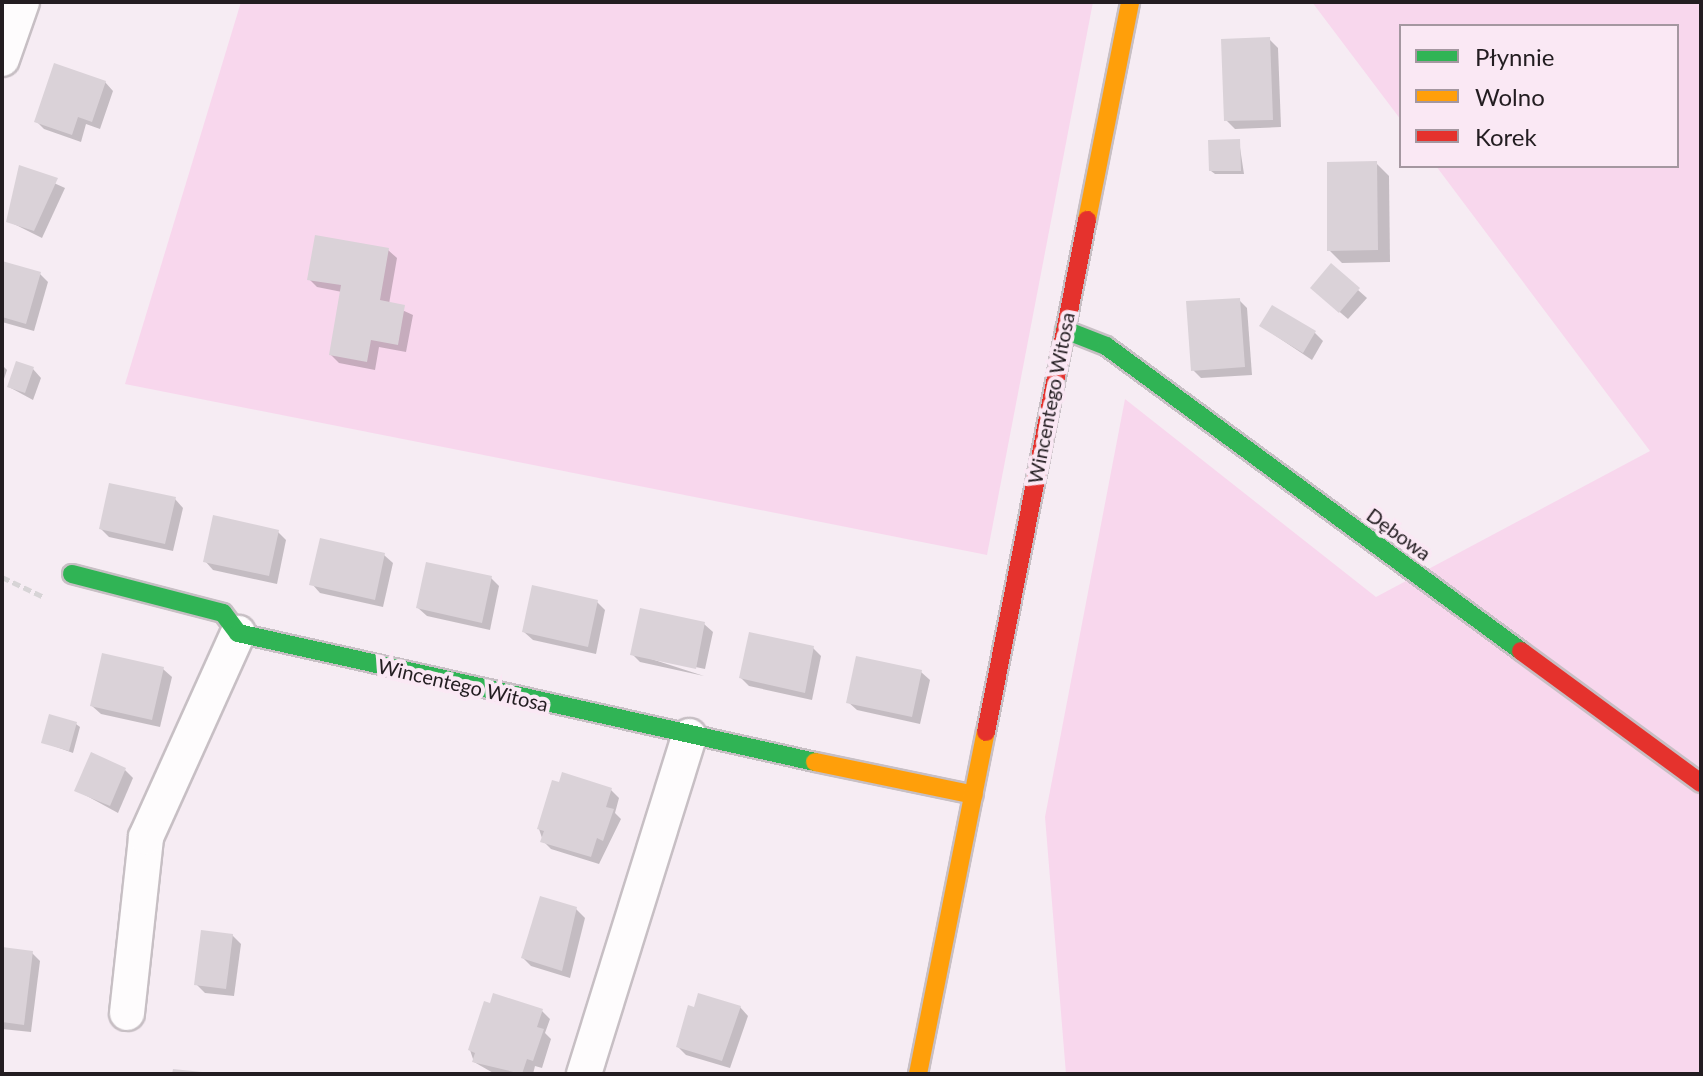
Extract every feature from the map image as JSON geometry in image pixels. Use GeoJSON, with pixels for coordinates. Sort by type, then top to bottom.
{"type":"FeatureCollection","features":[{"type":"Feature","properties":{"kind":"street"},"geometry":{"type":"LineString","coordinates":[[2,59],[22,2]]}},
{"type":"Feature","properties":{"kind":"street","name":"Wincentego Witosa"},"geometry":{"type":"LineString","coordinates":[[918,1074],[1130,2]]}},
{"type":"Feature","properties":{"kind":"street","name":"Dębowa"},"geometry":{"type":"LineString","coordinates":[[1065,330],[1106,346],[1701,783]]}},
{"type":"Feature","properties":{"kind":"street","name":"Wincentego Witosa"},"geometry":{"type":"LineString","coordinates":[[72,574],[223,613],[238,633],[689,736],[974,795]]}},
{"type":"Feature","properties":{"kind":"street"},"geometry":{"type":"LineString","coordinates":[[127,1013],[146,837],[238,633]]}},
{"type":"Feature","properties":{"kind":"street"},"geometry":{"type":"LineString","coordinates":[[584,1074],[689,736]]}},
{"type":"Feature","properties":{"kind":"shaded area"},"geometry":{"type":"Polygon","coordinates":[[[241,2],[1093,2],[987,555],[125,384],[241,2]]]}},
{"type":"Feature","properties":{"kind":"shaded area"},"geometry":{"type":"Polygon","coordinates":[[[1312,2],[1701,2],[1701,1074],[1066,1074],[1045,817],[1125,399],[1376,597],[1650,451],[1438,168],[1679,168],[1679,24],[1399,24],[1399,117],[1312,2]]]}},
{"type":"Feature","properties":{"kind":"building"},"geometry":{"type":"Polygon","coordinates":[[[1270,37],[1273,120],[1224,121],[1221,39],[1270,37]]]}},
{"type":"Feature","properties":{"kind":"building"},"geometry":{"type":"Polygon","coordinates":[[[54,63],[106,81],[92,122],[78,117],[72,135],[34,122],[54,63]]]}},
{"type":"Feature","properties":{"kind":"building"},"geometry":{"type":"Polygon","coordinates":[[[1240,139],[1241,171],[1209,171],[1208,140],[1240,139]]]}},
{"type":"Feature","properties":{"kind":"building"},"geometry":{"type":"Polygon","coordinates":[[[1377,161],[1378,250],[1327,251],[1327,162],[1377,161]]]}},
{"type":"Feature","properties":{"kind":"building"},"geometry":{"type":"Polygon","coordinates":[[[19,165],[58,178],[34,231],[6,222],[19,165]]]}},
{"type":"Feature","properties":{"kind":"building"},"geometry":{"type":"Polygon","coordinates":[[[315,235],[389,248],[380,300],[405,305],[398,345],[371,340],[367,362],[329,355],[341,285],[307,280],[315,235]]]}},
{"type":"Feature","properties":{"kind":"building"},"geometry":{"type":"Polygon","coordinates":[[[2,261],[41,272],[26,324],[2,317],[2,261]]]}},
{"type":"Feature","properties":{"kind":"building"},"geometry":{"type":"Polygon","coordinates":[[[1331,263],[1360,288],[1339,313],[1310,288],[1331,263]]]}},
{"type":"Feature","properties":{"kind":"building"},"geometry":{"type":"Polygon","coordinates":[[[1240,298],[1245,367],[1191,371],[1186,301],[1240,298]]]}},
{"type":"Feature","properties":{"kind":"building"},"geometry":{"type":"Polygon","coordinates":[[[1272,305],[1316,331],[1303,353],[1259,326],[1272,305]]]}},
{"type":"Feature","properties":{"kind":"building"},"geometry":{"type":"Polygon","coordinates":[[[16,361],[34,367],[25,393],[7,387],[16,361]]]}},
{"type":"Feature","properties":{"kind":"building"},"geometry":{"type":"Polygon","coordinates":[[[109,483],[176,497],[165,544],[99,529],[109,483]]]}},
{"type":"Feature","properties":{"kind":"building"},"geometry":{"type":"Polygon","coordinates":[[[213,515],[279,530],[269,576],[203,562],[213,515]]]}},
{"type":"Feature","properties":{"kind":"building"},"geometry":{"type":"Polygon","coordinates":[[[320,538],[385,553],[375,600],[309,585],[320,538]]]}},
{"type":"Feature","properties":{"kind":"building"},"geometry":{"type":"Polygon","coordinates":[[[426,562],[492,576],[482,623],[416,608],[426,562]]]}},
{"type":"Feature","properties":{"kind":"building"},"geometry":{"type":"Polygon","coordinates":[[[532,585],[598,600],[588,647],[522,632],[532,585]]]}},
{"type":"Feature","properties":{"kind":"building"},"geometry":{"type":"Polygon","coordinates":[[[640,608],[705,622],[696,669],[630,655],[640,608]]]}},
{"type":"Feature","properties":{"kind":"building"},"geometry":{"type":"Polygon","coordinates":[[[749,632],[814,646],[805,693],[739,678],[749,632]]]}},
{"type":"Feature","properties":{"kind":"building"},"geometry":{"type":"Polygon","coordinates":[[[102,653],[164,667],[152,720],[90,706],[102,653]]]}},
{"type":"Feature","properties":{"kind":"building"},"geometry":{"type":"Polygon","coordinates":[[[856,656],[922,670],[912,717],[846,703],[856,656]]]}},
{"type":"Feature","properties":{"kind":"building"},"geometry":{"type":"Polygon","coordinates":[[[49,714],[77,722],[69,751],[41,743],[49,714]]]}},
{"type":"Feature","properties":{"kind":"building"},"geometry":{"type":"Polygon","coordinates":[[[91,752],[126,768],[110,806],[74,791],[91,752]]]}},
{"type":"Feature","properties":{"kind":"building"},"geometry":{"type":"Polygon","coordinates":[[[562,772],[612,788],[606,807],[614,809],[603,841],[597,838],[591,857],[540,842],[544,831],[537,829],[552,780],[559,782],[562,772]]]}},
{"type":"Feature","properties":{"kind":"building"},"geometry":{"type":"Polygon","coordinates":[[[540,896],[577,907],[562,971],[521,958],[540,896]]]}},
{"type":"Feature","properties":{"kind":"building"},"geometry":{"type":"Polygon","coordinates":[[[201,930],[233,934],[226,989],[194,985],[201,930]]]}},
{"type":"Feature","properties":{"kind":"building"},"geometry":{"type":"Polygon","coordinates":[[[2,947],[33,951],[24,1025],[2,1022],[2,947]]]}},
{"type":"Feature","properties":{"kind":"building"},"geometry":{"type":"Polygon","coordinates":[[[493,993],[543,1009],[537,1027],[544,1029],[533,1061],[527,1059],[522,1074],[472,1062],[475,1053],[468,1050],[484,1001],[490,1003],[493,993]]]}},
{"type":"Feature","properties":{"kind":"building"},"geometry":{"type":"Polygon","coordinates":[[[698,993],[741,1006],[722,1061],[676,1047],[688,1005],[694,1007],[698,993]]]}},
{"type":"Feature","properties":{"kind":"building"},"geometry":{"type":"Polygon","coordinates":[[[173,1069],[202,1072],[202,1074],[172,1074],[173,1069]]]}},
{"type":"Feature","properties":{"kind":"traffic: fast"},"geometry":{"type":"LineString","coordinates":[[1065,330],[1106,346],[1521,651]]}},
{"type":"Feature","properties":{"kind":"traffic: fast"},"geometry":{"type":"LineString","coordinates":[[72,574],[223,613],[238,633],[815,762]]}},
{"type":"Feature","properties":{"kind":"traffic: slow"},"geometry":{"type":"LineString","coordinates":[[1087,220],[1130,2]]}},
{"type":"Feature","properties":{"kind":"traffic: slow"},"geometry":{"type":"LineString","coordinates":[[918,1074],[986,732]]}},
{"type":"Feature","properties":{"kind":"traffic: slow"},"geometry":{"type":"LineString","coordinates":[[815,762],[974,795]]}},
{"type":"Feature","properties":{"kind":"traffic: jam"},"geometry":{"type":"LineString","coordinates":[[986,732],[1087,220]]}},
{"type":"Feature","properties":{"kind":"traffic: jam"},"geometry":{"type":"LineString","coordinates":[[1521,651],[1701,783]]}}]}
